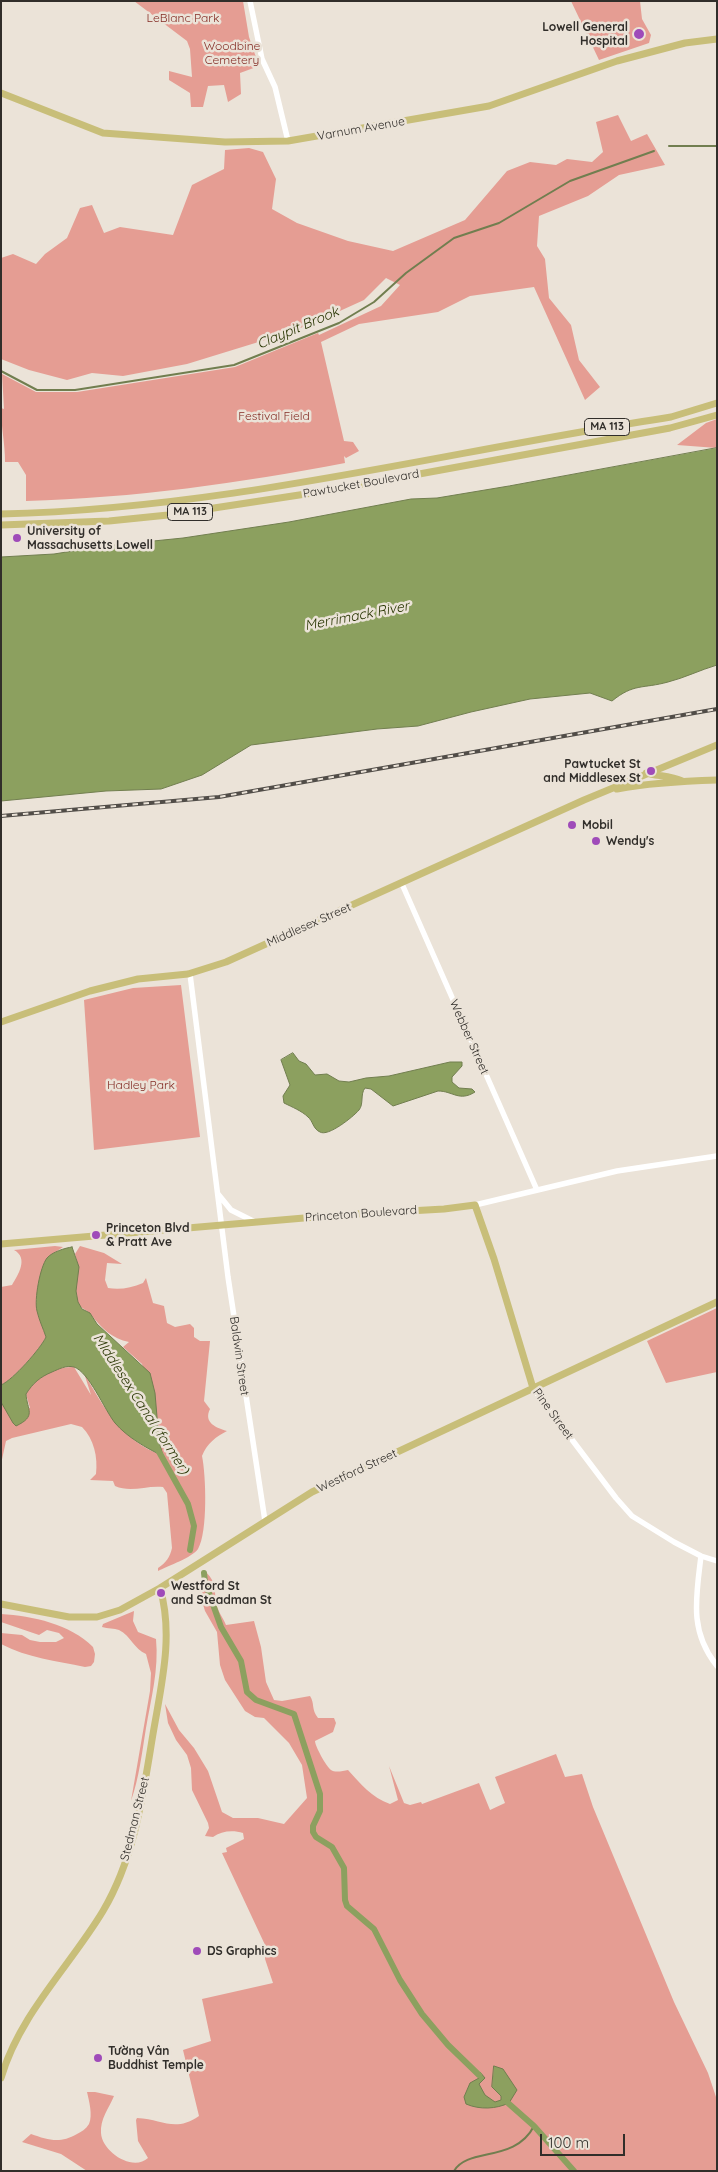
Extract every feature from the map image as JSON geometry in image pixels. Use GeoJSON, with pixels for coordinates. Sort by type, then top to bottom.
{"type":"FeatureCollection","features":[{"type":"Feature","properties":{"kind":"main road","name":"Varnum Avenue"},"geometry":{"type":"LineString","coordinates":[[1,93],[103,133],[225,142],[288,141],[489,106],[617,61],[685,43],[717,38]]}},
{"type":"Feature","properties":{"kind":"main road","name":"Pawtucket Boulevard"},"geometry":{"type":"LineString","coordinates":[[1,514],[114,508],[274,487],[670,417],[717,403]]}},
{"type":"Feature","properties":{"kind":"main road","name":"Pawtucket Boulevard"},"geometry":{"type":"LineString","coordinates":[[1,525],[109,521],[168,516],[663,430],[686,425],[717,414]]}},
{"type":"Feature","properties":{"kind":"main road"},"geometry":{"type":"LineString","coordinates":[[646,773],[717,745]]}},
{"type":"Feature","properties":{"kind":"main road","name":"Middlesex Street"},"geometry":{"type":"LineString","coordinates":[[1,1022],[110,986],[138,980],[190,974],[226,962],[646,773],[661,777],[677,778],[682,781]]}},
{"type":"Feature","properties":{"kind":"main road","name":"Middlesex Street"},"geometry":{"type":"LineString","coordinates":[[604,791],[633,786],[676,784],[682,781],[717,780]]}},
{"type":"Feature","properties":{"kind":"main road","name":"Princeton Boulevard"},"geometry":{"type":"LineString","coordinates":[[1,1244],[475,1205]]}},
{"type":"Feature","properties":{"kind":"main road","name":"Pine Street"},"geometry":{"type":"LineString","coordinates":[[475,1205],[494,1259],[533,1388]]}},
{"type":"Feature","properties":{"kind":"main road","name":"Westford Street"},"geometry":{"type":"LineString","coordinates":[[1,1604],[69,1617],[97,1617],[120,1610],[160,1588],[312,1492],[717,1302]]}},
{"type":"Feature","properties":{"kind":"main road","name":"Stedman Street"},"geometry":{"type":"LineString","coordinates":[[1,2078],[15,2042],[39,2003],[104,1909],[115,1888],[133,1841],[144,1790],[165,1663],[166,1616],[160,1588]]}},
{"type":"Feature","properties":{"kind":"street"},"geometry":{"type":"LineString","coordinates":[[250,1],[262,59],[274,87],[288,141]]}},
{"type":"Feature","properties":{"kind":"street","name":"Webber Street"},"geometry":{"type":"LineString","coordinates":[[402,884],[537,1190]]}},
{"type":"Feature","properties":{"kind":"street","name":"Baldwin Street"},"geometry":{"type":"LineString","coordinates":[[190,974],[216,1191],[241,1371],[265,1521]]}},
{"type":"Feature","properties":{"kind":"street","name":"Princeton Boulevard"},"geometry":{"type":"LineString","coordinates":[[475,1205],[617,1171],[717,1156]]}},
{"type":"Feature","properties":{"kind":"street"},"geometry":{"type":"LineString","coordinates":[[216,1191],[231,1210],[256,1222]]}},
{"type":"Feature","properties":{"kind":"street","name":"Pine Street"},"geometry":{"type":"LineString","coordinates":[[533,1388],[626,1509],[657,1533],[701,1556],[717,1561]]}},
{"type":"Feature","properties":{"kind":"street"},"geometry":{"type":"LineString","coordinates":[[701,1556],[696,1620],[703,1644],[717,1666]]}},
{"type":"Feature","properties":{"kind":"green space"},"geometry":{"type":"Polygon","coordinates":[[[134,1],[243,1],[249,37],[259,66],[240,73],[241,94],[228,102],[224,85],[208,86],[203,107],[191,107],[190,93],[169,80],[169,71],[192,77],[190,49],[187,41],[134,1]]]}},
{"type":"Feature","properties":{"kind":"green space"},"geometry":{"type":"Polygon","coordinates":[[[571,1],[640,1],[642,19],[651,35],[649,43],[599,60],[571,1]]]}},
{"type":"Feature","properties":{"kind":"green space","name":"Festival Field"},"geometry":{"type":"Polygon","coordinates":[[[618,115],[631,141],[647,134],[665,165],[619,175],[588,196],[539,216],[537,246],[545,259],[549,298],[571,325],[579,360],[600,387],[585,400],[534,287],[470,296],[438,312],[359,324],[321,342],[344,441],[353,442],[359,451],[346,458],[344,456],[345,463],[266,477],[147,493],[26,501],[26,475],[18,462],[5,462],[1,415],[1,408],[4,409],[2,374],[36,392],[77,392],[235,367],[318,333],[319,335],[381,306],[400,285],[386,278],[364,300],[331,315],[291,332],[187,364],[123,376],[92,373],[67,380],[29,370],[1,359],[1,258],[13,254],[36,264],[45,254],[67,238],[80,208],[92,205],[104,233],[120,227],[173,235],[192,185],[224,169],[225,150],[249,148],[263,152],[276,179],[272,209],[297,223],[348,241],[393,251],[465,220],[507,171],[530,162],[556,165],[567,159],[592,162],[603,152],[596,122],[618,115]]]}},
{"type":"Feature","properties":{"kind":"green space"},"geometry":{"type":"Polygon","coordinates":[[[717,419],[717,448],[677,445],[706,423],[717,419]]]}},
{"type":"Feature","properties":{"kind":"green space","name":"Hadley Park"},"geometry":{"type":"Polygon","coordinates":[[[181,985],[200,1137],[94,1150],[84,1000],[133,988],[181,985]]]}},
{"type":"Feature","properties":{"kind":"green space"},"geometry":{"type":"Polygon","coordinates":[[[80,1246],[104,1253],[122,1264],[107,1263],[105,1280],[108,1288],[121,1289],[134,1286],[143,1283],[146,1278],[153,1303],[164,1306],[167,1323],[175,1327],[190,1324],[194,1328],[194,1337],[200,1341],[210,1341],[204,1401],[210,1409],[208,1418],[212,1424],[227,1431],[206,1447],[202,1456],[205,1517],[198,1549],[186,1558],[158,1571],[158,1568],[169,1557],[172,1548],[167,1493],[163,1487],[127,1489],[115,1486],[113,1481],[90,1480],[96,1474],[96,1455],[90,1437],[82,1427],[71,1424],[12,1438],[6,1441],[1,1464],[1,1402],[30,1408],[26,1394],[35,1382],[46,1374],[59,1368],[67,1367],[74,1367],[91,1395],[84,1373],[107,1410],[125,1432],[148,1449],[162,1455],[155,1411],[142,1364],[123,1347],[129,1342],[123,1341],[108,1332],[79,1305],[76,1287],[77,1264],[75,1254],[80,1246]]]}},
{"type":"Feature","properties":{"kind":"green space"},"geometry":{"type":"Polygon","coordinates":[[[63,1247],[48,1257],[36,1300],[37,1310],[46,1337],[26,1363],[1,1385],[1,1287],[12,1285],[21,1267],[21,1257],[14,1250],[63,1247]]]}},
{"type":"Feature","properties":{"kind":"green space"},"geometry":{"type":"Polygon","coordinates":[[[717,1308],[717,1372],[666,1383],[647,1341],[717,1308]]]}},
{"type":"Feature","properties":{"kind":"green space"},"geometry":{"type":"Polygon","coordinates":[[[202,1572],[206,1572],[210,1576],[215,1589],[217,1605],[226,1625],[254,1621],[261,1647],[266,1682],[274,1700],[282,1701],[310,1696],[314,1712],[318,1718],[334,1718],[336,1723],[333,1732],[315,1741],[324,1760],[333,1771],[348,1770],[367,1790],[378,1798],[390,1804],[398,1800],[389,1766],[404,1803],[410,1805],[421,1802],[422,1804],[479,1783],[490,1810],[505,1803],[495,1777],[556,1754],[565,1777],[582,1774],[593,1807],[674,2002],[708,2073],[717,2100],[717,2171],[87,2171],[61,2154],[22,2142],[31,2134],[59,2140],[71,2137],[82,2131],[88,2126],[91,2116],[87,2092],[95,2092],[114,2096],[103,2118],[101,2128],[103,2140],[107,2147],[119,2158],[134,2163],[142,2162],[148,2158],[138,2141],[137,2118],[168,2124],[182,2124],[199,2116],[183,2050],[211,2041],[202,1999],[273,1983],[265,1959],[266,1947],[222,1853],[227,1852],[226,1848],[244,1839],[243,1833],[227,1832],[213,1837],[205,1836],[209,1828],[208,1823],[192,1790],[191,1768],[187,1755],[176,1740],[168,1723],[165,1704],[179,1730],[194,1748],[208,1771],[222,1812],[233,1818],[258,1818],[284,1824],[307,1798],[302,1765],[289,1743],[264,1718],[255,1717],[245,1711],[225,1680],[220,1665],[217,1632],[205,1611],[202,1601],[202,1572]]]}},
{"type":"Feature","properties":{"kind":"green space"},"geometry":{"type":"Polygon","coordinates":[[[134,1611],[133,1621],[138,1632],[156,1639],[157,1650],[152,1695],[138,1774],[131,1801],[150,1691],[151,1673],[146,1654],[138,1649],[127,1636],[119,1630],[102,1627],[103,1624],[134,1611]]]}},
{"type":"Feature","properties":{"kind":"green space"},"geometry":{"type":"Polygon","coordinates":[[[1,1614],[38,1619],[73,1632],[93,1647],[95,1654],[94,1662],[91,1666],[85,1667],[63,1663],[32,1656],[1,1644],[1,1633],[22,1635],[30,1640],[40,1642],[56,1642],[64,1638],[59,1633],[47,1630],[39,1635],[1,1622],[1,1614]]]}},
{"type":"Feature","properties":{"kind":"water","name":"Merrimack River"},"geometry":{"type":"Polygon","coordinates":[[[717,448],[717,665],[674,680],[627,691],[612,701],[590,693],[530,699],[418,726],[377,729],[251,745],[202,775],[161,789],[106,791],[1,801],[1,557],[54,554],[104,546],[183,538],[289,522],[411,499],[437,498],[509,486],[717,448]]]}},
{"type":"Feature","properties":{"kind":"water"},"geometry":{"type":"Polygon","coordinates":[[[293,1053],[315,1075],[327,1074],[339,1081],[349,1082],[389,1076],[450,1062],[462,1062],[462,1066],[452,1077],[452,1082],[459,1088],[472,1089],[475,1092],[460,1096],[438,1091],[393,1106],[371,1089],[365,1088],[359,1110],[334,1129],[324,1133],[316,1129],[306,1115],[284,1103],[283,1096],[290,1085],[281,1060],[293,1053]]]}},
{"type":"Feature","properties":{"kind":"water"},"geometry":{"type":"Polygon","coordinates":[[[72,1247],[79,1267],[76,1291],[78,1302],[82,1309],[90,1313],[97,1324],[150,1373],[155,1393],[159,1441],[163,1456],[137,1442],[115,1423],[85,1376],[74,1367],[65,1367],[57,1370],[44,1376],[34,1384],[26,1394],[29,1416],[16,1426],[1,1402],[1,1385],[26,1363],[46,1337],[36,1306],[38,1284],[44,1262],[52,1254],[72,1247]]]}},
{"type":"Feature","properties":{"kind":"water"},"geometry":{"type":"Polygon","coordinates":[[[494,2066],[503,2069],[517,2090],[509,2103],[499,2107],[488,2108],[466,2104],[464,2097],[470,2083],[479,2078],[480,2072],[485,2078],[479,2084],[485,2095],[495,2102],[501,2100],[501,2096],[492,2087],[494,2066]]]}},
{"type":"Feature","properties":{"kind":"waterway","name":"Claypit Brook"},"geometry":{"type":"LineString","coordinates":[[669,146],[717,146]]}},
{"type":"Feature","properties":{"kind":"waterway","name":"Claypit Brook"},"geometry":{"type":"LineString","coordinates":[[1,371],[37,390],[75,390],[234,365],[339,323],[374,302],[406,273],[454,238],[499,223],[570,181],[654,151]]}},
{"type":"Feature","properties":{"kind":"waterway","name":"MIddlesex Canal (former)"},"geometry":{"type":"LineString","coordinates":[[158,1450],[188,1504],[194,1526],[190,1550]]}},
{"type":"Feature","properties":{"kind":"waterway","name":"MIddlesex Canal (former)"},"geometry":{"type":"LineString","coordinates":[[204,1573],[205,1582],[221,1627],[241,1661],[247,1692],[256,1700],[294,1714],[320,1794],[320,1811],[313,1826],[313,1832],[316,1837],[332,1847],[344,1868],[345,1900],[347,1906],[374,1929],[400,1980],[422,2014],[448,2045],[479,2075]]}},
{"type":"Feature","properties":{"kind":"waterway"},"geometry":{"type":"LineString","coordinates":[[508,2103],[534,2126],[574,2171]]}},
{"type":"Feature","properties":{"kind":"waterway"},"geometry":{"type":"LineString","coordinates":[[454,2171],[470,2159],[504,2150],[515,2145],[526,2138],[534,2126]]}},
{"type":"Feature","properties":{"kind":"railway"},"geometry":{"type":"LineString","coordinates":[[1,816],[219,797],[717,709]]}},
{"type":"Feature","properties":{"kind":"place","name":"Lowell General Hospital"},"geometry":{"type":"Point","coordinates":[639,34]}},
{"type":"Feature","properties":{"kind":"place","name":"University of Massachusetts Lowell"},"geometry":{"type":"Point","coordinates":[17,538]}},
{"type":"Feature","properties":{"kind":"place","name":"Pawtucket St and Middlesex St"},"geometry":{"type":"Point","coordinates":[651,771]}},
{"type":"Feature","properties":{"kind":"place","name":"Mobil"},"geometry":{"type":"Point","coordinates":[572,825]}},
{"type":"Feature","properties":{"kind":"place","name":"Wendy's"},"geometry":{"type":"Point","coordinates":[596,841]}},
{"type":"Feature","properties":{"kind":"place","name":"Princeton Blvd & Pratt Ave"},"geometry":{"type":"Point","coordinates":[96,1235]}},
{"type":"Feature","properties":{"kind":"place","name":"Westford St and Steadman St"},"geometry":{"type":"Point","coordinates":[161,1593]}},
{"type":"Feature","properties":{"kind":"place","name":"DS Graphics"},"geometry":{"type":"Point","coordinates":[197,1951]}},
{"type":"Feature","properties":{"kind":"place","name":"Tường Vân Buddhist Temple"},"geometry":{"type":"Point","coordinates":[98,2058]}},
{"type":"Feature","properties":{"kind":"park label","name":"LeBlanc Park"},"geometry":{"type":"Point","coordinates":[183,18]}},
{"type":"Feature","properties":{"kind":"park label","name":"Woodbine Cemetery"},"geometry":{"type":"Point","coordinates":[232,53]}}]}
